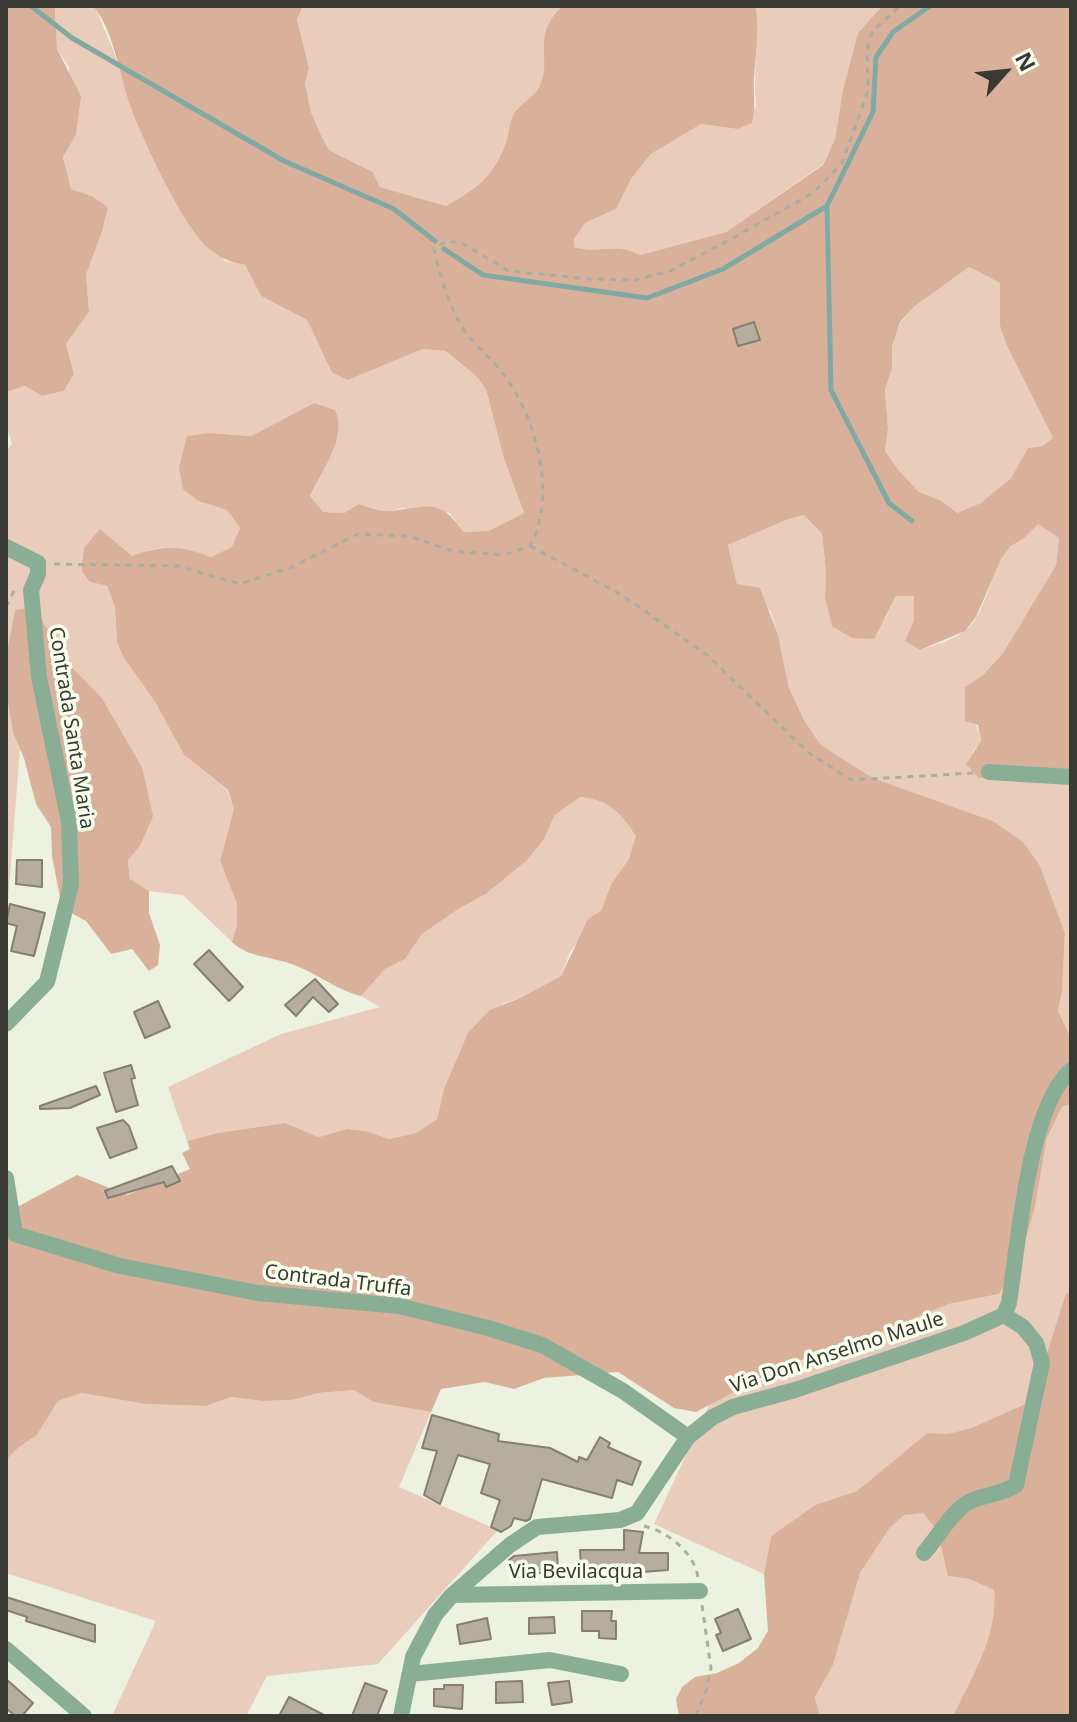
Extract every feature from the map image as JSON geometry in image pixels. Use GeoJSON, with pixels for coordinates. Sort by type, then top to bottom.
{"type":"FeatureCollection","features":[{"type":"Feature","properties":{"kind":"street"},"geometry":{"type":"LineString","coordinates":[[6,547],[38,563]]}},
{"type":"Feature","properties":{"kind":"street","name":"Contrada Santa Maria"},"geometry":{"type":"LineString","coordinates":[[6,1024],[47,982],[71,885],[69,822],[39,677],[31,590],[38,574],[38,563]]}},
{"type":"Feature","properties":{"kind":"street"},"geometry":{"type":"LineString","coordinates":[[989,772],[1071,777]]}},
{"type":"Feature","properties":{"kind":"street"},"geometry":{"type":"LineString","coordinates":[[924,1553],[963,1505],[1016,1485],[1042,1363],[1036,1343],[1023,1327],[1004,1315],[1009,1303],[1034,1152],[1055,1089],[1071,1070]]}},
{"type":"Feature","properties":{"kind":"street","name":"Contrada Truffa"},"geometry":{"type":"LineString","coordinates":[[6,1178],[15,1234],[120,1266],[258,1293],[399,1306],[501,1332],[542,1345],[623,1391],[688,1437]]}},
{"type":"Feature","properties":{"kind":"street","name":"Via Don Anselmo Maule"},"geometry":{"type":"LineString","coordinates":[[688,1437],[713,1417],[733,1407],[795,1390],[964,1333],[1004,1315]]}},
{"type":"Feature","properties":{"kind":"street"},"geometry":{"type":"LineString","coordinates":[[401,1716],[422,1637],[452,1595],[510,1545],[537,1527],[620,1520],[637,1513],[688,1437]]}},
{"type":"Feature","properties":{"kind":"street","name":"Via Bevilacqua"},"geometry":{"type":"LineString","coordinates":[[452,1595],[700,1591]]}},
{"type":"Feature","properties":{"kind":"street"},"geometry":{"type":"LineString","coordinates":[[7,1651],[84,1716]]}},
{"type":"Feature","properties":{"kind":"street"},"geometry":{"type":"LineString","coordinates":[[410,1674],[550,1660],[621,1674]]}},
{"type":"Feature","properties":{"kind":"path"},"geometry":{"type":"LineString","coordinates":[[38,563],[178,566],[240,584],[292,567],[358,534],[409,536],[452,551],[504,555],[530,546],[537,532],[542,491],[540,455],[527,417],[503,374],[464,329],[439,272],[434,249],[445,242],[460,242],[509,271],[635,280],[670,271],[813,193],[842,163],[868,91],[867,51],[872,32],[900,6]]}},
{"type":"Feature","properties":{"kind":"path"},"geometry":{"type":"LineString","coordinates":[[530,546],[622,595],[707,655],[809,753],[851,780],[989,772]]}},
{"type":"Feature","properties":{"kind":"shaded area"},"geometry":{"type":"Polygon","coordinates":[[[6,6],[59,6],[55,8],[57,49],[81,96],[76,135],[63,157],[71,189],[92,196],[108,207],[86,275],[89,312],[66,344],[74,374],[64,391],[42,396],[25,386],[6,392],[6,6]]]}},
{"type":"Feature","properties":{"kind":"shaded area"},"geometry":{"type":"Polygon","coordinates":[[[93,6],[303,6],[297,20],[309,68],[305,83],[311,112],[329,150],[373,172],[380,187],[446,206],[475,188],[495,166],[505,145],[513,115],[539,87],[543,77],[544,39],[552,18],[562,6],[756,6],[752,123],[737,129],[701,124],[651,154],[631,179],[616,209],[585,223],[574,239],[574,247],[591,250],[615,248],[640,255],[726,232],[823,165],[835,139],[843,89],[858,33],[882,6],[1071,6],[1071,780],[979,778],[966,764],[981,741],[978,725],[965,721],[965,687],[983,675],[1003,653],[1056,565],[1059,538],[1038,524],[1011,546],[1001,559],[976,617],[965,631],[920,650],[905,641],[914,620],[914,596],[896,596],[874,639],[852,638],[832,626],[825,598],[822,534],[804,515],[728,545],[737,584],[760,588],[778,635],[789,688],[804,720],[821,745],[873,778],[993,821],[1023,842],[1040,866],[1065,933],[1058,1011],[1071,1038],[1071,1104],[1062,1107],[1047,1138],[1035,1207],[1022,1251],[999,1294],[949,1304],[881,1332],[848,1340],[765,1376],[696,1412],[674,1408],[618,1372],[544,1378],[514,1389],[485,1382],[441,1389],[431,1412],[373,1402],[354,1390],[319,1393],[292,1400],[262,1401],[231,1397],[206,1406],[145,1404],[82,1393],[58,1401],[37,1435],[6,1460],[6,1213],[77,1175],[127,1195],[190,1169],[182,1153],[190,1149],[187,1141],[217,1133],[285,1123],[319,1137],[347,1129],[366,1131],[389,1139],[416,1133],[437,1119],[444,1089],[468,1033],[490,1010],[561,976],[588,919],[601,911],[611,884],[629,859],[636,836],[625,820],[607,804],[580,797],[555,815],[543,841],[526,861],[486,894],[422,934],[405,959],[385,969],[361,996],[295,965],[250,953],[232,942],[237,925],[237,904],[220,861],[234,809],[228,790],[184,755],[155,702],[124,658],[117,643],[115,607],[107,586],[90,582],[82,571],[84,548],[100,529],[132,556],[172,548],[211,557],[232,547],[240,528],[227,510],[198,501],[183,489],[179,467],[187,436],[211,433],[251,436],[314,403],[335,410],[338,420],[332,454],[310,496],[323,512],[344,513],[359,504],[387,511],[432,507],[447,513],[463,532],[488,531],[524,513],[504,459],[486,389],[475,375],[445,351],[423,349],[348,380],[332,373],[307,320],[261,296],[245,265],[221,257],[197,236],[164,182],[145,141],[131,108],[112,41],[93,6]],[[969,267],[915,306],[900,322],[892,347],[892,368],[885,390],[888,429],[885,451],[919,492],[942,501],[957,513],[981,503],[1011,478],[1028,448],[1042,446],[1053,438],[1006,344],[1000,326],[1000,283],[969,267]]]}},
{"type":"Feature","properties":{"kind":"shaded area"},"geometry":{"type":"Polygon","coordinates":[[[303,6],[562,6],[552,18],[544,39],[543,77],[539,87],[513,115],[495,166],[475,188],[446,206],[380,187],[373,172],[329,150],[311,112],[305,83],[309,68],[297,20],[303,6]]]}},
{"type":"Feature","properties":{"kind":"shaded area"},"geometry":{"type":"Polygon","coordinates":[[[756,6],[882,6],[858,33],[843,89],[835,139],[823,164],[726,232],[640,255],[615,248],[591,250],[574,247],[574,239],[585,223],[616,209],[631,179],[651,154],[701,124],[737,129],[756,107],[756,6]]]}},
{"type":"Feature","properties":{"kind":"shaded area"},"geometry":{"type":"Polygon","coordinates":[[[95,7],[114,52],[131,108],[176,203],[225,261],[245,265],[261,296],[307,320],[332,373],[348,380],[423,349],[444,351],[475,375],[486,389],[504,459],[524,513],[488,531],[463,532],[450,513],[403,508],[387,512],[359,504],[344,513],[323,512],[310,496],[334,449],[314,403],[251,436],[211,433],[198,501],[227,510],[240,528],[233,547],[211,557],[176,548],[148,551],[90,582],[107,586],[115,607],[117,643],[184,755],[227,790],[234,809],[220,861],[237,904],[237,925],[232,942],[183,895],[149,891],[130,879],[128,860],[140,846],[152,816],[142,767],[102,698],[68,663],[34,607],[15,610],[6,656],[6,451],[12,444],[6,424],[6,392],[25,386],[42,396],[64,391],[74,374],[66,344],[89,312],[86,275],[108,207],[92,196],[71,189],[63,157],[76,135],[69,67],[57,49],[55,8],[95,7]]]}},
{"type":"Feature","properties":{"kind":"shaded area"},"geometry":{"type":"Polygon","coordinates":[[[969,267],[1000,283],[1000,326],[1006,344],[1053,438],[1042,446],[1028,448],[1011,478],[981,504],[957,513],[942,501],[919,492],[885,451],[888,429],[885,390],[892,368],[892,347],[900,323],[915,306],[969,267]]]}},
{"type":"Feature","properties":{"kind":"shaded area"},"geometry":{"type":"Polygon","coordinates":[[[804,515],[822,534],[825,598],[885,619],[896,596],[915,596],[914,620],[905,641],[920,650],[956,637],[973,623],[1002,558],[1037,523],[1059,538],[1056,565],[1003,653],[983,675],[965,687],[981,741],[972,753],[999,777],[1071,780],[1071,1038],[1058,1011],[1065,933],[1040,866],[993,821],[873,778],[821,745],[804,720],[789,688],[770,610],[737,584],[728,545],[804,515]]]}},
{"type":"Feature","properties":{"kind":"shaded area"},"geometry":{"type":"Polygon","coordinates":[[[34,607],[68,663],[102,698],[142,767],[153,816],[140,846],[128,860],[130,879],[149,891],[149,913],[160,945],[158,965],[149,971],[132,949],[111,954],[86,921],[62,908],[52,856],[51,827],[36,804],[24,758],[13,733],[6,691],[6,656],[15,610],[34,607]]]}},
{"type":"Feature","properties":{"kind":"shaded area"},"geometry":{"type":"Polygon","coordinates":[[[6,691],[13,733],[20,749],[6,926],[6,691]]]}},
{"type":"Feature","properties":{"kind":"shaded area"},"geometry":{"type":"Polygon","coordinates":[[[580,797],[607,804],[625,820],[637,836],[629,859],[611,884],[601,911],[570,952],[561,976],[502,1004],[456,1063],[444,1089],[437,1119],[416,1133],[389,1139],[366,1131],[347,1129],[319,1137],[285,1123],[217,1133],[187,1141],[168,1087],[281,1034],[380,1007],[361,996],[385,969],[405,959],[422,934],[486,894],[526,861],[543,841],[555,815],[580,797]]]}},
{"type":"Feature","properties":{"kind":"shaded area"},"geometry":{"type":"Polygon","coordinates":[[[1071,1104],[1071,1292],[1066,1293],[1038,1381],[1025,1404],[971,1428],[948,1434],[927,1433],[857,1491],[815,1505],[771,1536],[764,1574],[654,1524],[710,1403],[848,1340],[881,1332],[949,1304],[999,1294],[1035,1207],[1047,1138],[1062,1107],[1071,1104]]]}},
{"type":"Feature","properties":{"kind":"shaded area"},"geometry":{"type":"Polygon","coordinates":[[[1071,1292],[1071,1716],[953,1716],[988,1640],[994,1590],[969,1579],[948,1576],[937,1530],[923,1513],[904,1515],[889,1529],[860,1573],[833,1665],[815,1697],[820,1716],[679,1716],[676,1699],[682,1687],[695,1677],[717,1673],[739,1663],[758,1648],[768,1631],[764,1574],[771,1536],[815,1505],[857,1491],[927,1433],[948,1434],[971,1428],[1025,1404],[1038,1381],[1066,1293],[1071,1292]]]}},
{"type":"Feature","properties":{"kind":"shaded area"},"geometry":{"type":"Polygon","coordinates":[[[354,1390],[373,1402],[431,1412],[399,1487],[498,1530],[378,1664],[267,1676],[246,1716],[112,1716],[156,1621],[6,1573],[6,1460],[37,1435],[58,1401],[82,1393],[145,1404],[206,1406],[231,1397],[262,1401],[292,1400],[319,1393],[354,1390]]]}},
{"type":"Feature","properties":{"kind":"shaded area"},"geometry":{"type":"Polygon","coordinates":[[[923,1512],[937,1530],[948,1576],[969,1579],[994,1590],[988,1640],[953,1716],[820,1716],[815,1697],[833,1665],[860,1573],[889,1529],[904,1515],[923,1512]]]}},
{"type":"Feature","properties":{"kind":"building"},"geometry":{"type":"Polygon","coordinates":[[[754,322],[760,340],[738,346],[733,329],[754,322]]]}},
{"type":"Feature","properties":{"kind":"building"},"geometry":{"type":"Polygon","coordinates":[[[17,860],[42,860],[42,887],[16,884],[17,860]]]}},
{"type":"Feature","properties":{"kind":"building"},"geometry":{"type":"Polygon","coordinates":[[[10,904],[45,913],[34,956],[11,951],[17,926],[6,923],[10,904]]]}},
{"type":"Feature","properties":{"kind":"building"},"geometry":{"type":"Polygon","coordinates":[[[209,950],[243,987],[229,1001],[194,964],[209,950]]]}},
{"type":"Feature","properties":{"kind":"building"},"geometry":{"type":"Polygon","coordinates":[[[315,979],[338,1004],[329,1012],[313,997],[296,1016],[285,1005],[315,979]]]}},
{"type":"Feature","properties":{"kind":"building"},"geometry":{"type":"Polygon","coordinates":[[[158,1001],[170,1027],[145,1038],[134,1012],[158,1001]]]}},
{"type":"Feature","properties":{"kind":"building"},"geometry":{"type":"Polygon","coordinates":[[[131,1065],[135,1078],[131,1079],[138,1105],[116,1112],[104,1073],[131,1065]]]}},
{"type":"Feature","properties":{"kind":"building"},"geometry":{"type":"Polygon","coordinates":[[[96,1086],[100,1095],[70,1108],[40,1109],[40,1106],[96,1086]]]}},
{"type":"Feature","properties":{"kind":"building"},"geometry":{"type":"Polygon","coordinates":[[[123,1120],[129,1126],[137,1148],[110,1158],[97,1128],[123,1120]]]}},
{"type":"Feature","properties":{"kind":"building"},"geometry":{"type":"Polygon","coordinates":[[[172,1166],[180,1181],[166,1187],[164,1182],[108,1198],[105,1191],[172,1166]]]}},
{"type":"Feature","properties":{"kind":"building"},"geometry":{"type":"Polygon","coordinates":[[[432,1415],[499,1434],[498,1441],[550,1448],[578,1462],[579,1457],[587,1460],[600,1437],[610,1443],[608,1447],[641,1462],[632,1485],[617,1480],[612,1498],[542,1479],[530,1519],[514,1518],[511,1526],[501,1532],[491,1527],[500,1500],[481,1493],[490,1464],[458,1455],[440,1504],[424,1495],[437,1451],[422,1448],[432,1415]]]}},
{"type":"Feature","properties":{"kind":"building"},"geometry":{"type":"Polygon","coordinates":[[[624,1530],[643,1532],[639,1553],[668,1553],[668,1570],[642,1572],[635,1566],[587,1570],[587,1567],[581,1567],[580,1550],[624,1550],[624,1530]]]}},
{"type":"Feature","properties":{"kind":"building"},"geometry":{"type":"Polygon","coordinates":[[[557,1552],[558,1570],[510,1574],[509,1560],[514,1556],[557,1552]]]}},
{"type":"Feature","properties":{"kind":"building"},"geometry":{"type":"Polygon","coordinates":[[[6,1597],[95,1625],[95,1642],[26,1621],[27,1617],[6,1610],[6,1597]]]}},
{"type":"Feature","properties":{"kind":"building"},"geometry":{"type":"Polygon","coordinates":[[[738,1609],[751,1639],[723,1651],[716,1635],[721,1633],[715,1619],[738,1609]]]}},
{"type":"Feature","properties":{"kind":"building"},"geometry":{"type":"Polygon","coordinates":[[[582,1611],[612,1611],[611,1621],[616,1621],[616,1639],[599,1638],[599,1631],[582,1631],[582,1611]]]}},
{"type":"Feature","properties":{"kind":"building"},"geometry":{"type":"Polygon","coordinates":[[[554,1617],[555,1633],[529,1634],[529,1618],[554,1617]]]}},
{"type":"Feature","properties":{"kind":"building"},"geometry":{"type":"Polygon","coordinates":[[[487,1618],[491,1639],[460,1644],[457,1625],[487,1618]]]}},
{"type":"Feature","properties":{"kind":"building"},"geometry":{"type":"Polygon","coordinates":[[[6,1679],[33,1703],[22,1716],[15,1716],[6,1708],[6,1679]]]}},
{"type":"Feature","properties":{"kind":"building"},"geometry":{"type":"Polygon","coordinates":[[[522,1681],[523,1702],[496,1703],[496,1682],[522,1681]]]}},
{"type":"Feature","properties":{"kind":"building"},"geometry":{"type":"Polygon","coordinates":[[[569,1681],[572,1702],[552,1705],[548,1683],[569,1681]]]}},
{"type":"Feature","properties":{"kind":"building"},"geometry":{"type":"Polygon","coordinates":[[[365,1683],[387,1691],[377,1716],[352,1716],[365,1683]]]}},
{"type":"Feature","properties":{"kind":"building"},"geometry":{"type":"Polygon","coordinates":[[[444,1685],[463,1685],[462,1709],[434,1706],[434,1689],[444,1689],[444,1685]]]}},
{"type":"Feature","properties":{"kind":"building"},"geometry":{"type":"Polygon","coordinates":[[[289,1697],[326,1716],[279,1716],[289,1697]]]}},
{"type":"Feature","properties":{"kind":"waterway"},"geometry":{"type":"LineString","coordinates":[[31,6],[72,38],[284,161],[394,209],[435,241]]}},
{"type":"Feature","properties":{"kind":"waterway"},"geometry":{"type":"LineString","coordinates":[[444,249],[483,275],[647,298],[723,269],[827,206],[873,112],[876,57],[893,32],[930,6]]}},
{"type":"Feature","properties":{"kind":"waterway"},"geometry":{"type":"LineString","coordinates":[[827,206],[831,390],[889,503],[912,521]]}}]}
